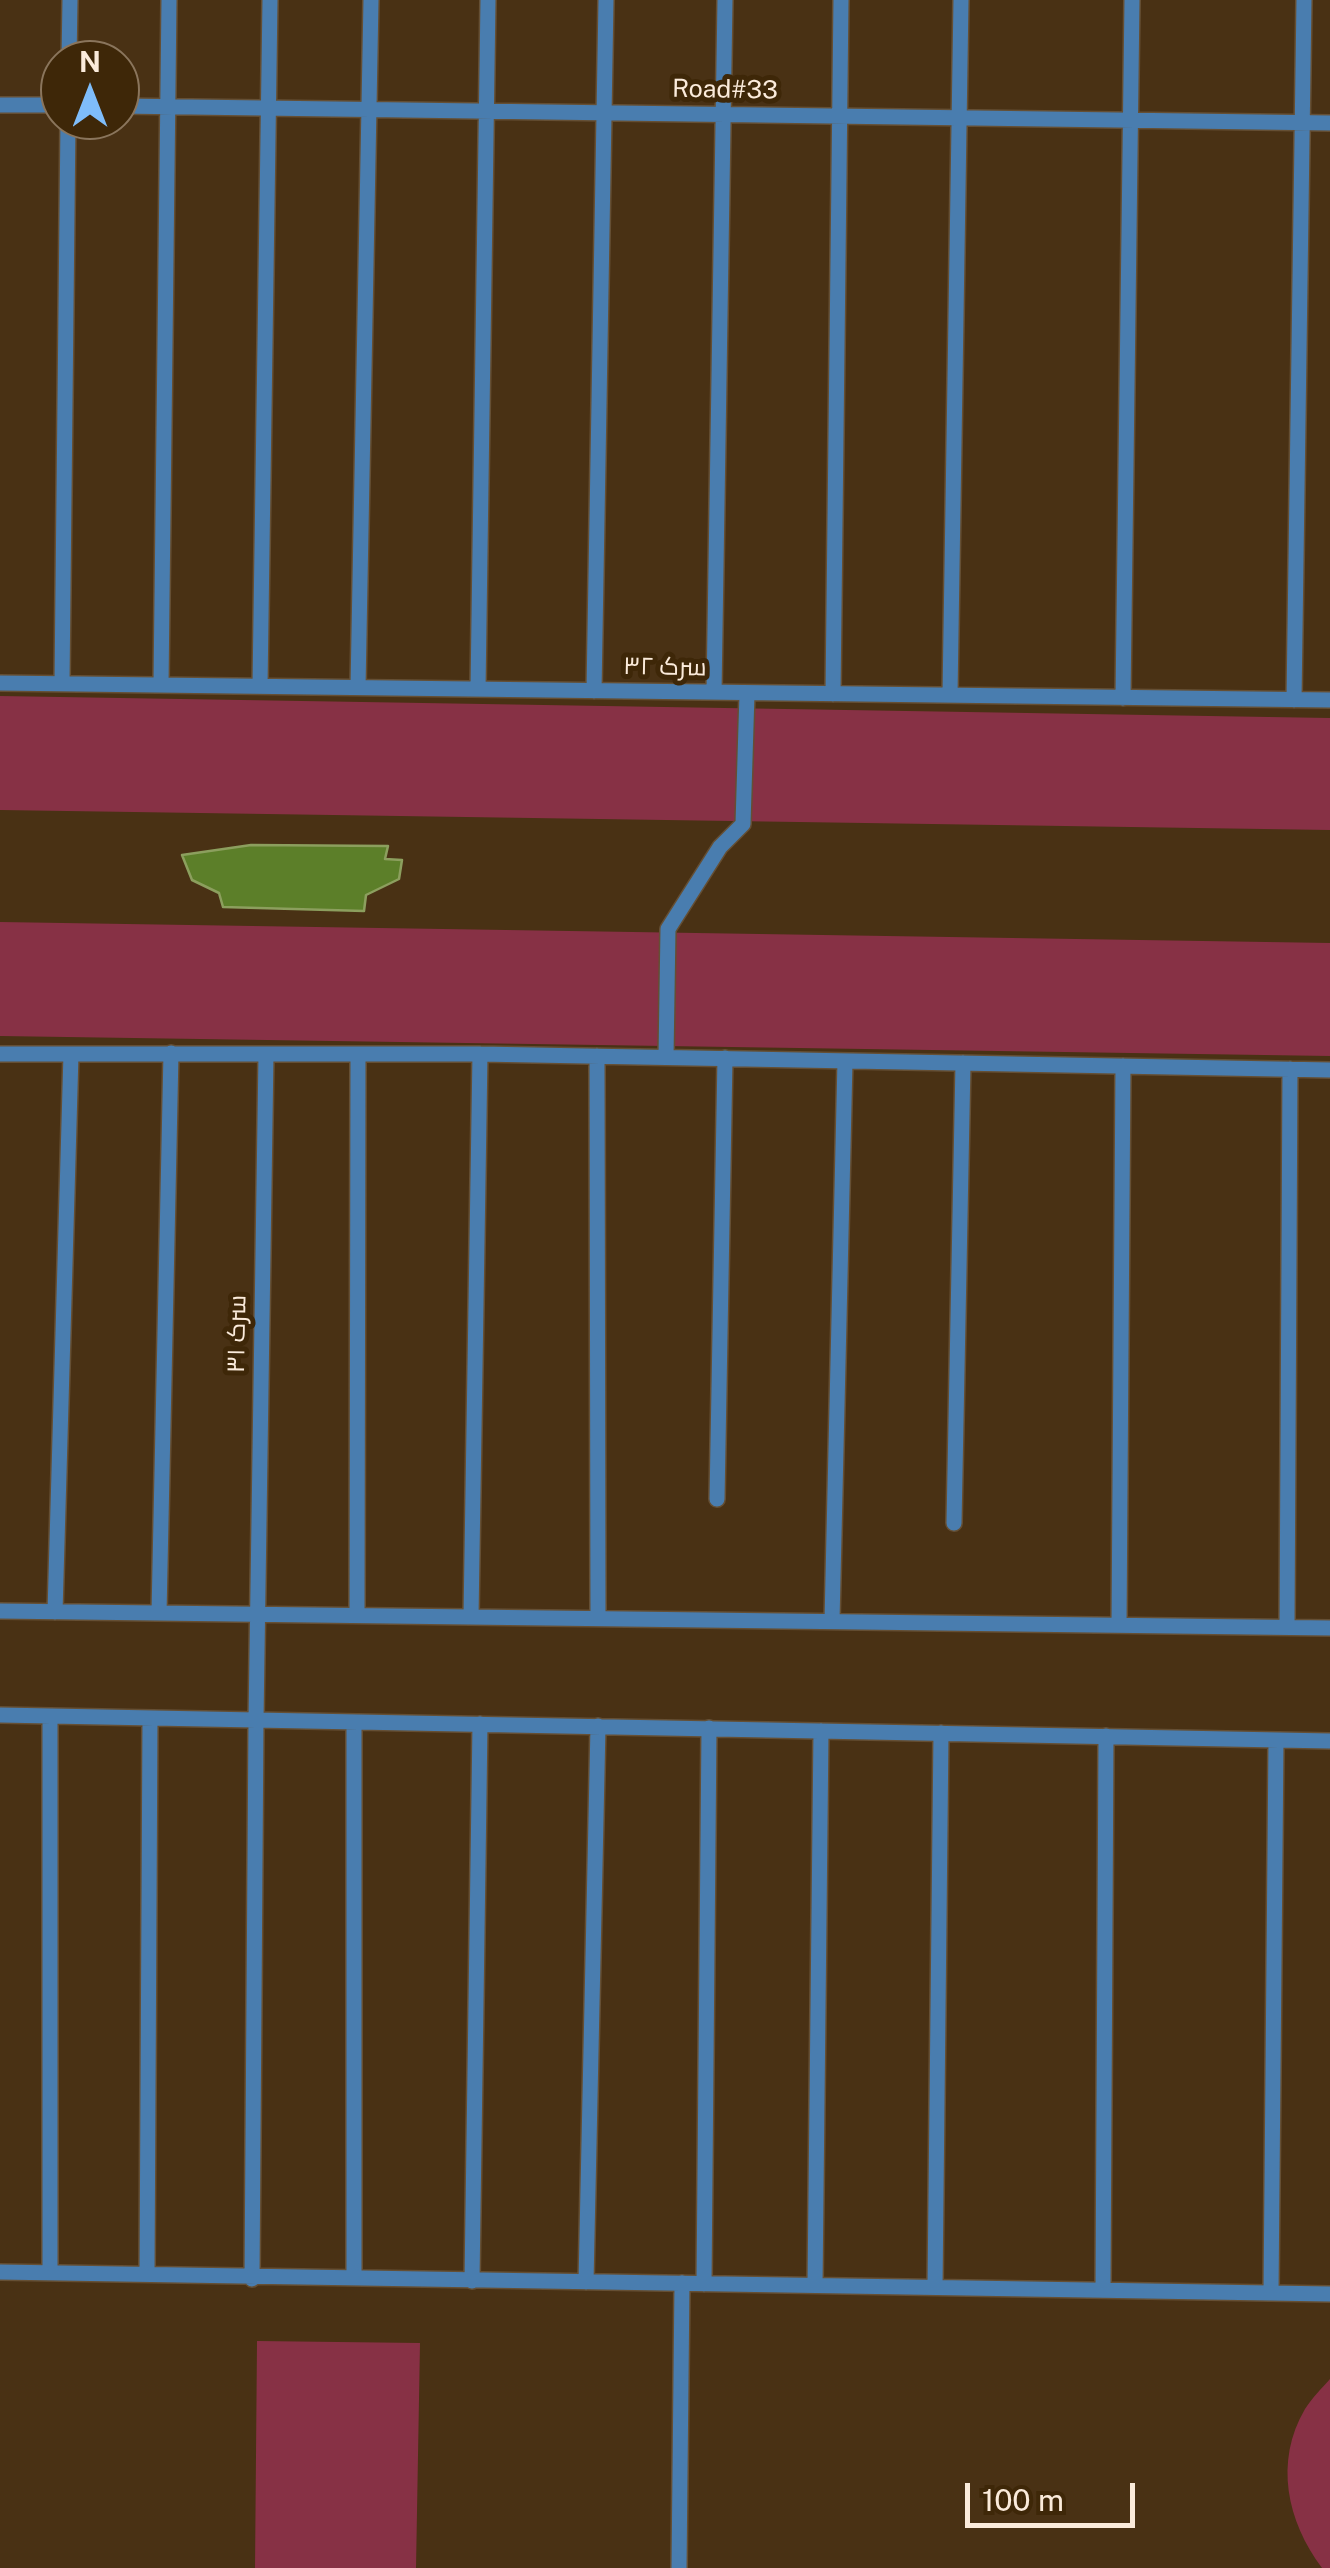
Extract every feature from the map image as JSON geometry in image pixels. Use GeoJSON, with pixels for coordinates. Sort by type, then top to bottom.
{"type":"FeatureCollection","features":[{"type":"Feature","properties":{"kind":"street"},"geometry":{"type":"LineString","coordinates":[[69,40],[70,0]]}},
{"type":"Feature","properties":{"kind":"street"},"geometry":{"type":"LineString","coordinates":[[160,685],[168,0]]}},
{"type":"Feature","properties":{"kind":"street"},"geometry":{"type":"LineString","coordinates":[[260,686],[270,0]]}},
{"type":"Feature","properties":{"kind":"street"},"geometry":{"type":"LineString","coordinates":[[358,687],[371,0]]}},
{"type":"Feature","properties":{"kind":"street"},"geometry":{"type":"LineString","coordinates":[[478,689],[488,0]]}},
{"type":"Feature","properties":{"kind":"street"},"geometry":{"type":"LineString","coordinates":[[594,690],[606,0]]}},
{"type":"Feature","properties":{"kind":"street"},"geometry":{"type":"LineString","coordinates":[[714,692],[725,0]]}},
{"type":"Feature","properties":{"kind":"street"},"geometry":{"type":"LineString","coordinates":[[834,694],[841,0]]}},
{"type":"Feature","properties":{"kind":"street"},"geometry":{"type":"LineString","coordinates":[[950,696],[961,0]]}},
{"type":"Feature","properties":{"kind":"street"},"geometry":{"type":"LineString","coordinates":[[1123,698],[1132,0]]}},
{"type":"Feature","properties":{"kind":"street"},"geometry":{"type":"LineString","coordinates":[[1294,700],[1304,0]]}},
{"type":"Feature","properties":{"kind":"street"},"geometry":{"type":"LineString","coordinates":[[0,105],[40,106]]}},
{"type":"Feature","properties":{"kind":"street","name":"Road#33"},"geometry":{"type":"LineString","coordinates":[[140,106],[1330,123]]}},
{"type":"Feature","properties":{"kind":"street"},"geometry":{"type":"LineString","coordinates":[[62,683],[68,140]]}},
{"type":"Feature","properties":{"kind":"street","name":"سرک ۳۲"},"geometry":{"type":"LineString","coordinates":[[0,682],[1330,700]]}},
{"type":"Feature","properties":{"kind":"street"},"geometry":{"type":"LineString","coordinates":[[666,1057],[668,929],[720,847],[743,824],[747,692]]}},
{"type":"Feature","properties":{"kind":"street"},"geometry":{"type":"LineString","coordinates":[[159,1613],[171,1053]]}},
{"type":"Feature","properties":{"kind":"street"},"geometry":{"type":"LineString","coordinates":[[0,1054],[480,1054],[1330,1070]]}},
{"type":"Feature","properties":{"kind":"street"},"geometry":{"type":"LineString","coordinates":[[55,1612],[71,1054]]}},
{"type":"Feature","properties":{"kind":"street","name":"سرک ۳۱"},"geometry":{"type":"LineString","coordinates":[[252,2278],[266,1054]]}},
{"type":"Feature","properties":{"kind":"street"},"geometry":{"type":"LineString","coordinates":[[357,1615],[358,1054]]}},
{"type":"Feature","properties":{"kind":"street"},"geometry":{"type":"LineString","coordinates":[[472,1617],[480,1054]]}},
{"type":"Feature","properties":{"kind":"street"},"geometry":{"type":"LineString","coordinates":[[597,1056],[598,1618]]}},
{"type":"Feature","properties":{"kind":"street"},"geometry":{"type":"LineString","coordinates":[[717,1499],[724,1058]]}},
{"type":"Feature","properties":{"kind":"street"},"geometry":{"type":"LineString","coordinates":[[832,1622],[844,1061]]}},
{"type":"Feature","properties":{"kind":"street"},"geometry":{"type":"LineString","coordinates":[[954,1523],[963,1063]]}},
{"type":"Feature","properties":{"kind":"street"},"geometry":{"type":"LineString","coordinates":[[1119,1625],[1122,1066]]}},
{"type":"Feature","properties":{"kind":"street"},"geometry":{"type":"LineString","coordinates":[[1287,1627],[1290,1069]]}},
{"type":"Feature","properties":{"kind":"street"},"geometry":{"type":"LineString","coordinates":[[0,1611],[1330,1628]]}},
{"type":"Feature","properties":{"kind":"street"},"geometry":{"type":"LineString","coordinates":[[0,1715],[1330,1741]]}},
{"type":"Feature","properties":{"kind":"street"},"geometry":{"type":"LineString","coordinates":[[50,1716],[50,2273]]}},
{"type":"Feature","properties":{"kind":"street"},"geometry":{"type":"LineString","coordinates":[[147,2274],[150,1718]]}},
{"type":"Feature","properties":{"kind":"street"},"geometry":{"type":"LineString","coordinates":[[354,1722],[354,2278]]}},
{"type":"Feature","properties":{"kind":"street"},"geometry":{"type":"LineString","coordinates":[[472,2281],[480,1724]]}},
{"type":"Feature","properties":{"kind":"street"},"geometry":{"type":"LineString","coordinates":[[586,2282],[598,1726]]}},
{"type":"Feature","properties":{"kind":"street"},"geometry":{"type":"LineString","coordinates":[[704,2284],[709,1728]]}},
{"type":"Feature","properties":{"kind":"street"},"geometry":{"type":"LineString","coordinates":[[815,2285],[821,1731]]}},
{"type":"Feature","properties":{"kind":"street"},"geometry":{"type":"LineString","coordinates":[[935,2288],[941,1733]]}},
{"type":"Feature","properties":{"kind":"street"},"geometry":{"type":"LineString","coordinates":[[1103,2290],[1106,1736]]}},
{"type":"Feature","properties":{"kind":"street"},"geometry":{"type":"LineString","coordinates":[[1271,2293],[1276,1740]]}},
{"type":"Feature","properties":{"kind":"street"},"geometry":{"type":"LineString","coordinates":[[0,2272],[1330,2294]]}},
{"type":"Feature","properties":{"kind":"street"},"geometry":{"type":"LineString","coordinates":[[679,2568],[682,2283]]}},
{"type":"Feature","properties":{"kind":"shaded area"},"geometry":{"type":"Polygon","coordinates":[[[0,696],[1330,718],[1330,830],[0,810],[0,696]]]}},
{"type":"Feature","properties":{"kind":"shaded area"},"geometry":{"type":"Polygon","coordinates":[[[251,845],[388,846],[385,859],[402,860],[399,879],[366,895],[364,911],[223,907],[219,893],[192,880],[182,855],[251,845]]]}},
{"type":"Feature","properties":{"kind":"shaded area"},"geometry":{"type":"Polygon","coordinates":[[[0,922],[1330,943],[1330,1056],[0,1036],[0,922]]]}},
{"type":"Feature","properties":{"kind":"shaded area"},"geometry":{"type":"Polygon","coordinates":[[[257,2341],[420,2343],[416,2568],[255,2568],[257,2341]]]}},
{"type":"Feature","properties":{"kind":"shaded area"},"geometry":{"type":"Polygon","coordinates":[[[1330,2379],[1330,2568],[1322,2568],[1293,2511],[1288,2470],[1295,2429],[1308,2405],[1330,2379]]]}}]}
